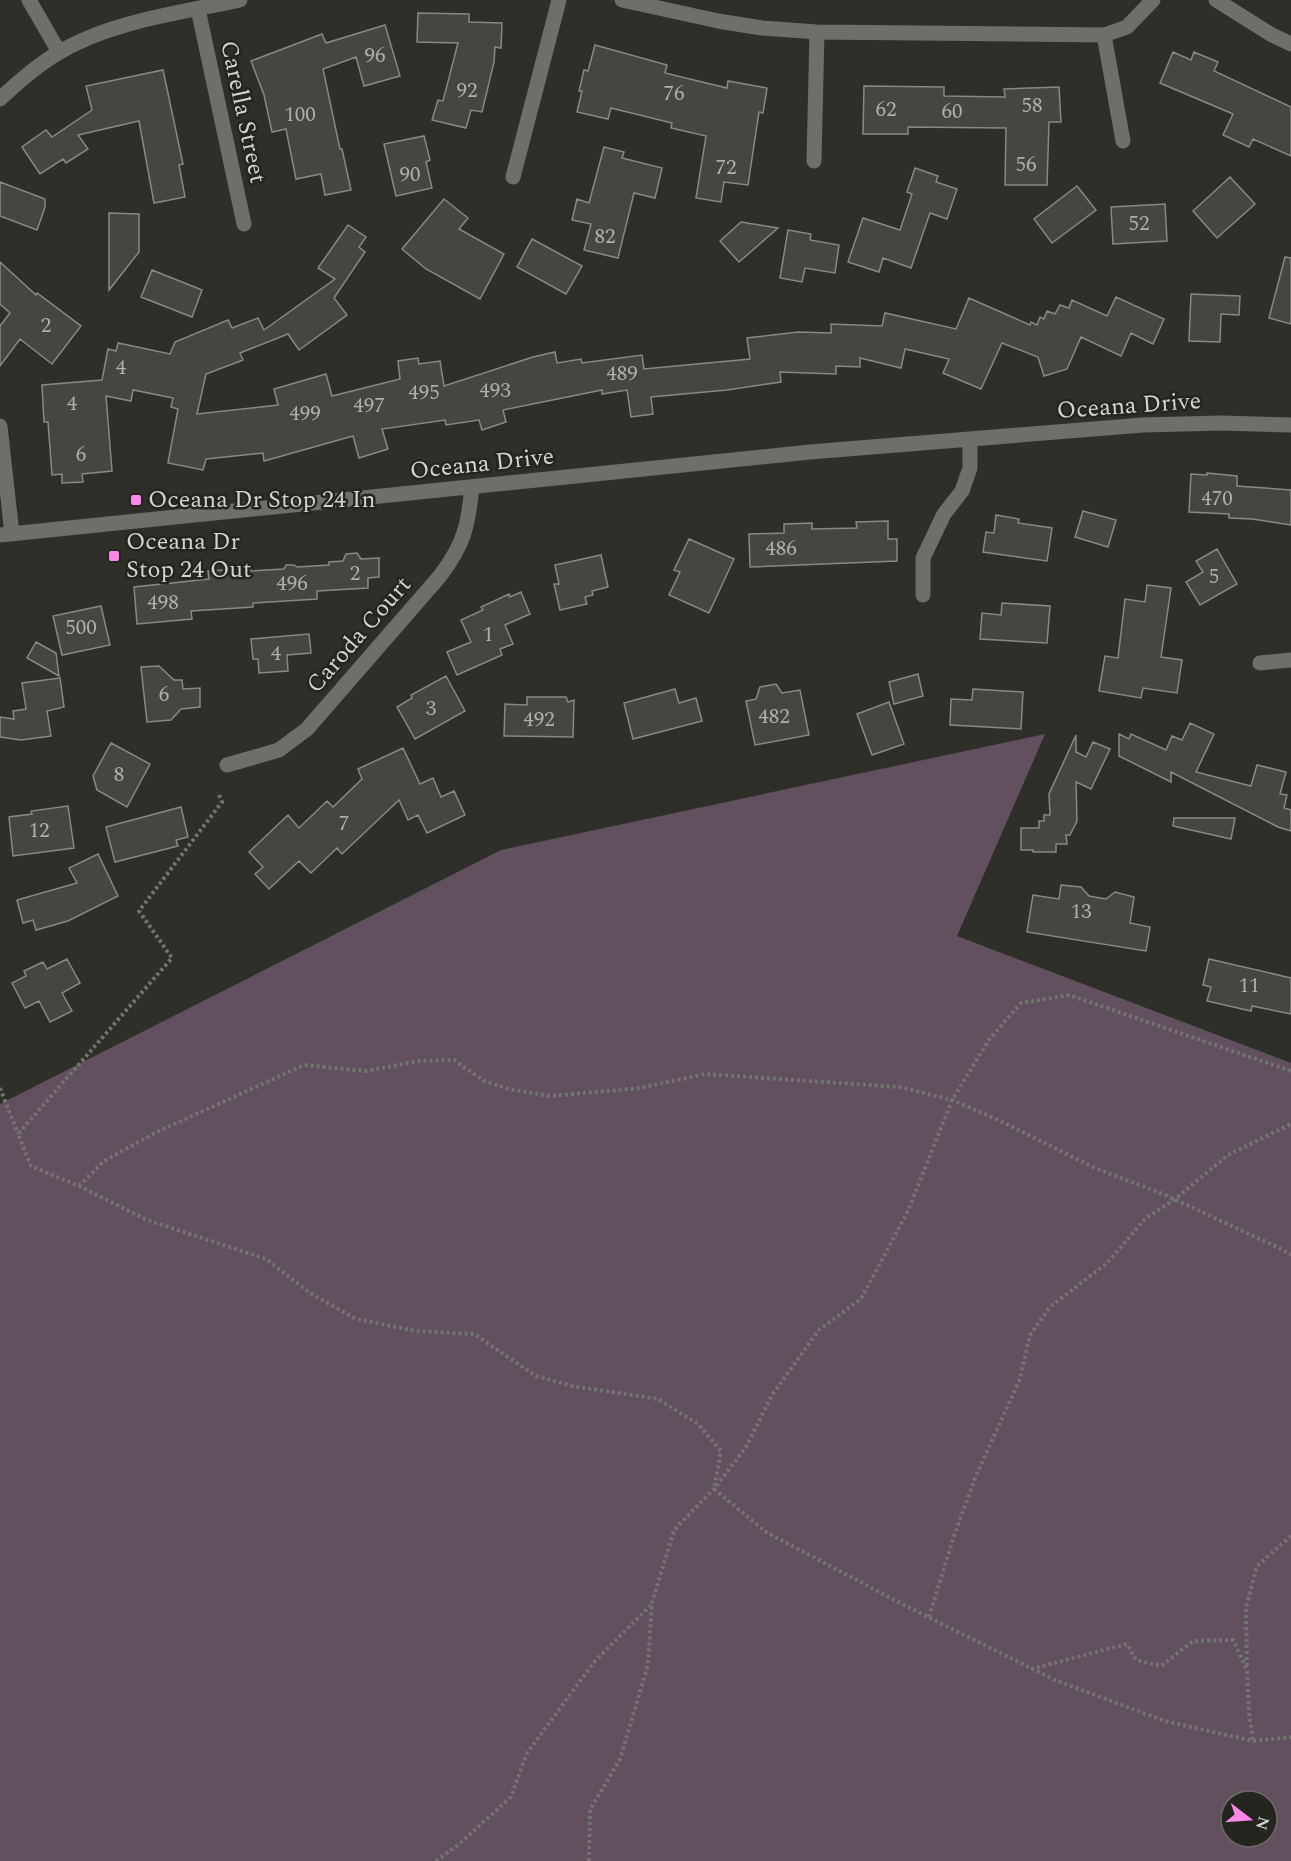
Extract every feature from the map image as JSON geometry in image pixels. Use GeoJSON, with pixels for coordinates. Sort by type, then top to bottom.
{"type":"FeatureCollection","features":[{"type":"Feature","properties":{"kind":"street"},"geometry":{"type":"LineString","coordinates":[[29,0],[59,52]]}},
{"type":"Feature","properties":{"kind":"street"},"geometry":{"type":"LineString","coordinates":[[0,99],[30,71],[59,52],[97,35],[135,23],[240,0]]}},
{"type":"Feature","properties":{"kind":"street"},"geometry":{"type":"LineString","coordinates":[[513,177],[559,0]]}},
{"type":"Feature","properties":{"kind":"street"},"geometry":{"type":"LineString","coordinates":[[622,0],[718,21],[762,28],[817,32],[1104,35],[1127,27],[1153,0]]}},
{"type":"Feature","properties":{"kind":"street"},"geometry":{"type":"LineString","coordinates":[[1216,0],[1272,35],[1291,44]]}},
{"type":"Feature","properties":{"kind":"street","name":"Carella Street"},"geometry":{"type":"LineString","coordinates":[[198,9],[244,224]]}},
{"type":"Feature","properties":{"kind":"street"},"geometry":{"type":"LineString","coordinates":[[814,161],[817,32]]}},
{"type":"Feature","properties":{"kind":"street"},"geometry":{"type":"LineString","coordinates":[[1104,35],[1123,141]]}},
{"type":"Feature","properties":{"kind":"street","name":"Oceana Drive"},"geometry":{"type":"LineString","coordinates":[[6,534],[810,452],[1143,425],[1221,423],[1291,425]]}},
{"type":"Feature","properties":{"kind":"street"},"geometry":{"type":"LineString","coordinates":[[0,426],[6,534]]}},
{"type":"Feature","properties":{"kind":"street"},"geometry":{"type":"LineString","coordinates":[[923,595],[923,558],[944,514],[962,491],[970,468],[970,439]]}},
{"type":"Feature","properties":{"kind":"street","name":"Caroda Court"},"geometry":{"type":"LineString","coordinates":[[227,765],[279,750],[307,729],[441,576],[453,559],[463,541],[472,488]]}},
{"type":"Feature","properties":{"kind":"street"},"geometry":{"type":"LineString","coordinates":[[1260,663],[1291,660]]}},
{"type":"Feature","properties":{"kind":"path"},"geometry":{"type":"LineString","coordinates":[[18,1134],[172,958],[139,911],[222,802],[219,795]]}},
{"type":"Feature","properties":{"kind":"path"},"geometry":{"type":"LineString","coordinates":[[589,1861],[590,1810],[620,1759],[648,1665],[652,1603],[674,1530],[714,1489],[746,1448],[772,1395],[819,1330],[861,1299],[908,1211],[952,1100],[989,1040],[1021,1003],[1069,995],[1291,1071]]}},
{"type":"Feature","properties":{"kind":"path"},"geometry":{"type":"LineString","coordinates":[[79,1186],[104,1161],[157,1132],[304,1065],[366,1071],[419,1061],[454,1059],[484,1081],[509,1089],[550,1096],[640,1088],[705,1074],[900,1087],[952,1100],[1095,1168],[1174,1200],[1291,1255]]}},
{"type":"Feature","properties":{"kind":"path"},"geometry":{"type":"LineString","coordinates":[[0,1088],[31,1166],[79,1186],[147,1220],[266,1259],[310,1293],[356,1319],[417,1331],[474,1334],[536,1376],[572,1386],[658,1400],[698,1424],[721,1451],[714,1489]]}},
{"type":"Feature","properties":{"kind":"path"},"geometry":{"type":"LineString","coordinates":[[929,1617],[975,1478],[1020,1379],[1030,1335],[1050,1307],[1107,1263],[1146,1218],[1174,1200],[1228,1155],[1291,1124]]}},
{"type":"Feature","properties":{"kind":"path"},"geometry":{"type":"LineString","coordinates":[[714,1489],[766,1532],[1055,1680],[1165,1721],[1253,1741],[1291,1737]]}},
{"type":"Feature","properties":{"kind":"path"},"geometry":{"type":"LineString","coordinates":[[1253,1741],[1249,1713],[1246,1608],[1257,1566],[1291,1536]]}},
{"type":"Feature","properties":{"kind":"path"},"geometry":{"type":"LineString","coordinates":[[436,1861],[458,1845],[511,1797],[527,1753],[595,1661],[652,1603]]}},
{"type":"Feature","properties":{"kind":"path"},"geometry":{"type":"LineString","coordinates":[[1031,1668],[1126,1644],[1136,1660],[1161,1666],[1193,1641],[1233,1640],[1247,1670]]}},
{"type":"Feature","properties":{"kind":"shaded area"},"geometry":{"type":"Polygon","coordinates":[[[1045,734],[957,936],[1291,1063],[1291,1861],[0,1861],[0,1104],[501,850],[1045,734]]]}},
{"type":"Feature","properties":{"kind":"building"},"geometry":{"type":"Polygon","coordinates":[[[418,13],[469,14],[469,22],[502,23],[501,48],[495,47],[494,62],[482,112],[471,110],[466,128],[432,120],[438,100],[443,101],[458,43],[417,42],[418,13]]]}},
{"type":"Feature","properties":{"kind":"building"},"geometry":{"type":"Polygon","coordinates":[[[385,25],[400,76],[364,86],[356,57],[323,69],[351,190],[325,195],[321,174],[296,179],[286,129],[272,132],[264,95],[251,61],[322,34],[326,43],[385,25]]]}},
{"type":"Feature","properties":{"kind":"building"},"geometry":{"type":"Polygon","coordinates":[[[595,45],[667,65],[665,73],[727,88],[728,81],[767,88],[763,113],[759,112],[748,185],[724,182],[721,202],[696,198],[706,136],[671,128],[672,123],[611,108],[608,119],[577,112],[584,70],[588,71],[595,45]]]}},
{"type":"Feature","properties":{"kind":"building"},"geometry":{"type":"Polygon","coordinates":[[[1173,52],[1191,60],[1194,52],[1218,62],[1214,71],[1291,107],[1291,156],[1253,139],[1249,147],[1223,135],[1233,114],[1160,83],[1173,52]]]}},
{"type":"Feature","properties":{"kind":"building"},"geometry":{"type":"Polygon","coordinates":[[[163,70],[183,164],[179,165],[185,197],[154,203],[139,121],[78,135],[88,149],[66,163],[63,159],[40,174],[22,147],[46,130],[52,137],[92,110],[86,86],[163,70]]]}},
{"type":"Feature","properties":{"kind":"building"},"geometry":{"type":"Polygon","coordinates":[[[864,86],[944,87],[944,96],[1005,97],[1004,89],[1059,87],[1061,122],[1049,122],[1047,185],[1005,185],[1006,128],[908,127],[908,134],[863,134],[864,86]]]}},
{"type":"Feature","properties":{"kind":"building"},"geometry":{"type":"Polygon","coordinates":[[[424,136],[430,160],[426,162],[432,188],[396,196],[384,144],[424,136]]]}},
{"type":"Feature","properties":{"kind":"building"},"geometry":{"type":"Polygon","coordinates":[[[604,147],[624,152],[622,158],[662,168],[655,198],[634,193],[618,258],[584,250],[591,224],[572,220],[577,199],[589,203],[604,147]]]}},
{"type":"Feature","properties":{"kind":"building"},"geometry":{"type":"Polygon","coordinates":[[[915,168],[938,176],[936,182],[957,189],[947,219],[930,213],[911,268],[883,258],[879,272],[848,262],[863,218],[900,230],[912,194],[907,192],[915,168]]]}},
{"type":"Feature","properties":{"kind":"building"},"geometry":{"type":"Polygon","coordinates":[[[1230,177],[1255,204],[1217,238],[1193,211],[1230,177]]]}},
{"type":"Feature","properties":{"kind":"building"},"geometry":{"type":"Polygon","coordinates":[[[0,182],[45,199],[45,207],[37,230],[0,216],[0,182]]]}},
{"type":"Feature","properties":{"kind":"building"},"geometry":{"type":"Polygon","coordinates":[[[1077,186],[1096,210],[1052,243],[1034,219],[1077,186]]]}},
{"type":"Feature","properties":{"kind":"building"},"geometry":{"type":"Polygon","coordinates":[[[444,199],[468,218],[459,229],[504,254],[480,299],[426,269],[402,249],[444,199]]]}},
{"type":"Feature","properties":{"kind":"building"},"geometry":{"type":"Polygon","coordinates":[[[1165,204],[1167,241],[1113,244],[1111,207],[1165,204]]]}},
{"type":"Feature","properties":{"kind":"building"},"geometry":{"type":"Polygon","coordinates":[[[109,213],[139,214],[139,252],[109,290],[109,213]]]}},
{"type":"Feature","properties":{"kind":"building"},"geometry":{"type":"Polygon","coordinates":[[[741,222],[778,228],[739,262],[720,241],[741,222]]]}},
{"type":"Feature","properties":{"kind":"building"},"geometry":{"type":"Polygon","coordinates":[[[348,225],[366,237],[359,247],[365,252],[334,298],[347,315],[299,350],[288,334],[240,353],[243,360],[206,374],[197,414],[278,405],[274,389],[326,374],[332,396],[400,379],[398,361],[418,358],[419,364],[440,361],[444,386],[555,352],[557,363],[581,359],[582,363],[642,355],[644,369],[750,359],[747,338],[798,332],[831,333],[831,324],[882,326],[885,313],[956,329],[969,298],[1030,325],[1031,322],[1037,325],[1040,317],[1044,319],[1047,311],[1055,314],[1060,305],[1069,308],[1072,300],[1107,316],[1116,297],[1164,319],[1153,344],[1131,333],[1121,356],[1081,337],[1067,369],[1044,376],[1038,357],[1002,343],[981,389],[943,373],[949,359],[905,349],[901,368],[860,358],[860,367],[836,366],[836,374],[780,372],[781,382],[651,397],[653,414],[631,417],[627,390],[602,394],[602,390],[503,410],[506,422],[482,430],[479,420],[446,425],[445,420],[382,429],[388,449],[359,458],[353,436],[264,461],[263,453],[206,459],[203,470],[168,463],[178,409],[171,407],[173,398],[133,390],[131,401],[106,396],[112,471],[82,474],[83,482],[62,483],[62,474],[52,475],[48,422],[44,422],[42,385],[102,380],[108,349],[116,351],[118,343],[170,354],[175,342],[228,320],[232,328],[258,318],[264,330],[335,279],[318,268],[348,225]]]}},
{"type":"Feature","properties":{"kind":"building"},"geometry":{"type":"Polygon","coordinates":[[[788,230],[811,234],[810,240],[839,245],[835,273],[805,268],[802,282],[780,278],[788,230]]]}},
{"type":"Feature","properties":{"kind":"building"},"geometry":{"type":"Polygon","coordinates":[[[532,239],[582,266],[566,294],[517,267],[532,239]]]}},
{"type":"Feature","properties":{"kind":"building"},"geometry":{"type":"Polygon","coordinates":[[[1285,257],[1291,258],[1291,324],[1269,318],[1285,257]]]}},
{"type":"Feature","properties":{"kind":"building"},"geometry":{"type":"Polygon","coordinates":[[[0,262],[36,295],[37,293],[81,326],[52,364],[20,339],[0,366],[0,326],[10,313],[0,304],[0,262]]]}},
{"type":"Feature","properties":{"kind":"building"},"geometry":{"type":"Polygon","coordinates":[[[152,270],[202,290],[192,317],[141,297],[152,270]]]}},
{"type":"Feature","properties":{"kind":"building"},"geometry":{"type":"Polygon","coordinates":[[[1191,294],[1240,296],[1239,315],[1221,314],[1220,342],[1189,341],[1191,294]]]}},
{"type":"Feature","properties":{"kind":"building"},"geometry":{"type":"Polygon","coordinates":[[[1207,473],[1237,476],[1237,486],[1291,490],[1291,525],[1229,518],[1229,514],[1189,512],[1191,474],[1207,475],[1207,473]]]}},
{"type":"Feature","properties":{"kind":"building"},"geometry":{"type":"Polygon","coordinates":[[[1083,511],[1116,520],[1108,547],[1075,537],[1083,511]]]}},
{"type":"Feature","properties":{"kind":"building"},"geometry":{"type":"Polygon","coordinates":[[[996,515],[1019,519],[1018,523],[1052,528],[1047,561],[983,552],[986,532],[994,533],[996,515]]]}},
{"type":"Feature","properties":{"kind":"building"},"geometry":{"type":"Polygon","coordinates":[[[888,521],[888,539],[897,539],[897,561],[750,567],[749,534],[784,533],[784,524],[812,523],[812,529],[857,528],[856,522],[888,521]]]}},
{"type":"Feature","properties":{"kind":"building"},"geometry":{"type":"Polygon","coordinates":[[[689,539],[734,559],[709,613],[669,595],[680,572],[674,570],[689,539]]]}},
{"type":"Feature","properties":{"kind":"building"},"geometry":{"type":"Polygon","coordinates":[[[1217,549],[1237,584],[1200,605],[1186,582],[1203,572],[1196,561],[1217,549]]]}},
{"type":"Feature","properties":{"kind":"building"},"geometry":{"type":"Polygon","coordinates":[[[357,553],[361,559],[379,558],[379,577],[368,578],[368,588],[317,591],[317,599],[253,603],[253,607],[191,611],[192,619],[137,624],[134,587],[209,579],[208,571],[251,568],[251,571],[284,569],[286,565],[297,567],[329,565],[329,562],[343,561],[346,554],[357,553]]]}},
{"type":"Feature","properties":{"kind":"building"},"geometry":{"type":"Polygon","coordinates":[[[601,555],[608,587],[592,591],[593,595],[585,597],[587,604],[560,610],[554,584],[559,584],[555,565],[601,555]]]}},
{"type":"Feature","properties":{"kind":"building"},"geometry":{"type":"Polygon","coordinates":[[[1147,585],[1171,588],[1161,657],[1182,660],[1177,693],[1143,688],[1141,698],[1099,691],[1105,656],[1118,658],[1125,599],[1145,602],[1147,585]]]}},
{"type":"Feature","properties":{"kind":"building"},"geometry":{"type":"Polygon","coordinates":[[[521,592],[530,614],[505,625],[513,644],[500,649],[502,655],[457,675],[447,652],[471,642],[461,620],[483,610],[481,607],[509,594],[510,597],[521,592]]]}},
{"type":"Feature","properties":{"kind":"building"},"geometry":{"type":"Polygon","coordinates":[[[1002,603],[1050,606],[1047,643],[980,639],[982,613],[1001,615],[1002,603]]]}},
{"type":"Feature","properties":{"kind":"building"},"geometry":{"type":"Polygon","coordinates":[[[101,606],[110,645],[62,655],[53,616],[101,606]]]}},
{"type":"Feature","properties":{"kind":"building"},"geometry":{"type":"Polygon","coordinates":[[[309,634],[311,653],[287,655],[288,671],[259,673],[258,659],[253,659],[251,639],[309,634]]]}},
{"type":"Feature","properties":{"kind":"building"},"geometry":{"type":"Polygon","coordinates":[[[36,642],[56,653],[59,676],[27,658],[36,642]]]}},
{"type":"Feature","properties":{"kind":"building"},"geometry":{"type":"Polygon","coordinates":[[[159,666],[174,680],[182,680],[183,689],[200,688],[200,707],[181,709],[171,720],[147,722],[141,667],[159,666]]]}},
{"type":"Feature","properties":{"kind":"building"},"geometry":{"type":"Polygon","coordinates":[[[918,674],[923,696],[894,704],[889,682],[918,674]]]}},
{"type":"Feature","properties":{"kind":"building"},"geometry":{"type":"Polygon","coordinates":[[[446,676],[465,711],[415,739],[397,707],[412,698],[411,695],[446,676]]]}},
{"type":"Feature","properties":{"kind":"building"},"geometry":{"type":"Polygon","coordinates":[[[60,678],[64,707],[47,711],[51,736],[21,740],[0,737],[0,717],[14,719],[13,711],[26,709],[22,683],[60,678]]]}},
{"type":"Feature","properties":{"kind":"building"},"geometry":{"type":"Polygon","coordinates":[[[776,684],[782,693],[800,690],[809,735],[755,745],[746,701],[756,699],[760,687],[776,684]]]}},
{"type":"Feature","properties":{"kind":"building"},"geometry":{"type":"Polygon","coordinates":[[[675,689],[679,703],[696,698],[702,721],[633,739],[624,703],[675,689]]]}},
{"type":"Feature","properties":{"kind":"building"},"geometry":{"type":"Polygon","coordinates":[[[973,689],[1023,692],[1021,729],[950,725],[951,699],[972,700],[973,689]]]}},
{"type":"Feature","properties":{"kind":"building"},"geometry":{"type":"Polygon","coordinates":[[[527,697],[566,697],[568,702],[574,700],[573,737],[504,736],[505,704],[527,705],[527,697]]]}},
{"type":"Feature","properties":{"kind":"building"},"geometry":{"type":"Polygon","coordinates":[[[889,702],[904,744],[872,755],[857,714],[889,702]]]}},
{"type":"Feature","properties":{"kind":"building"},"geometry":{"type":"Polygon","coordinates":[[[1190,723],[1214,734],[1196,772],[1251,786],[1257,765],[1286,772],[1280,794],[1287,795],[1284,808],[1291,810],[1291,831],[1278,827],[1171,772],[1171,782],[1119,756],[1119,734],[1129,739],[1131,734],[1166,750],[1172,736],[1182,740],[1190,723]]]}},
{"type":"Feature","properties":{"kind":"building"},"geometry":{"type":"Polygon","coordinates":[[[1076,735],[1076,752],[1086,757],[1093,742],[1110,749],[1091,789],[1076,782],[1077,821],[1070,835],[1066,835],[1067,844],[1056,844],[1056,852],[1021,850],[1021,828],[1039,828],[1039,821],[1044,821],[1044,815],[1050,815],[1049,794],[1076,735]]]}},
{"type":"Feature","properties":{"kind":"building"},"geometry":{"type":"Polygon","coordinates":[[[111,743],[150,764],[127,807],[97,790],[93,776],[111,743]]]}},
{"type":"Feature","properties":{"kind":"building"},"geometry":{"type":"Polygon","coordinates":[[[403,748],[420,784],[433,778],[441,797],[454,791],[465,815],[427,833],[418,815],[408,820],[399,800],[342,854],[337,848],[311,873],[299,861],[269,889],[255,874],[263,867],[249,852],[288,815],[299,828],[327,801],[333,807],[362,779],[358,769],[403,748]]]}},
{"type":"Feature","properties":{"kind":"building"},"geometry":{"type":"Polygon","coordinates":[[[68,806],[74,848],[13,856],[9,817],[32,814],[31,811],[68,806]]]}},
{"type":"Feature","properties":{"kind":"building"},"geometry":{"type":"Polygon","coordinates":[[[181,807],[188,837],[176,840],[178,846],[115,862],[106,827],[181,807]]]}},
{"type":"Feature","properties":{"kind":"building"},"geometry":{"type":"Polygon","coordinates":[[[1174,818],[1235,818],[1231,839],[1173,826],[1174,818]]]}},
{"type":"Feature","properties":{"kind":"building"},"geometry":{"type":"Polygon","coordinates":[[[98,854],[118,896],[68,921],[36,930],[33,920],[23,923],[17,900],[77,883],[69,868],[98,854]]]}},
{"type":"Feature","properties":{"kind":"building"},"geometry":{"type":"Polygon","coordinates":[[[1061,885],[1081,887],[1089,896],[1106,899],[1115,892],[1134,897],[1130,923],[1150,927],[1146,951],[1027,932],[1033,895],[1059,899],[1061,885]]]}},
{"type":"Feature","properties":{"kind":"building"},"geometry":{"type":"Polygon","coordinates":[[[67,959],[80,983],[62,993],[72,1011],[50,1022],[39,1001],[25,1008],[12,983],[26,976],[24,971],[43,962],[47,969],[67,959]]]}},
{"type":"Feature","properties":{"kind":"building"},"geometry":{"type":"Polygon","coordinates":[[[1209,959],[1291,978],[1291,1014],[1252,1006],[1251,1011],[1207,1001],[1211,987],[1203,985],[1209,959]]]}},
{"type":"Feature","properties":{"kind":"place","name":"Oceana Dr Stop 24 In"},"geometry":{"type":"Point","coordinates":[136,500]}},
{"type":"Feature","properties":{"kind":"place","name":"Oceana Dr Stop 24 Out"},"geometry":{"type":"Point","coordinates":[114,556]}}]}
